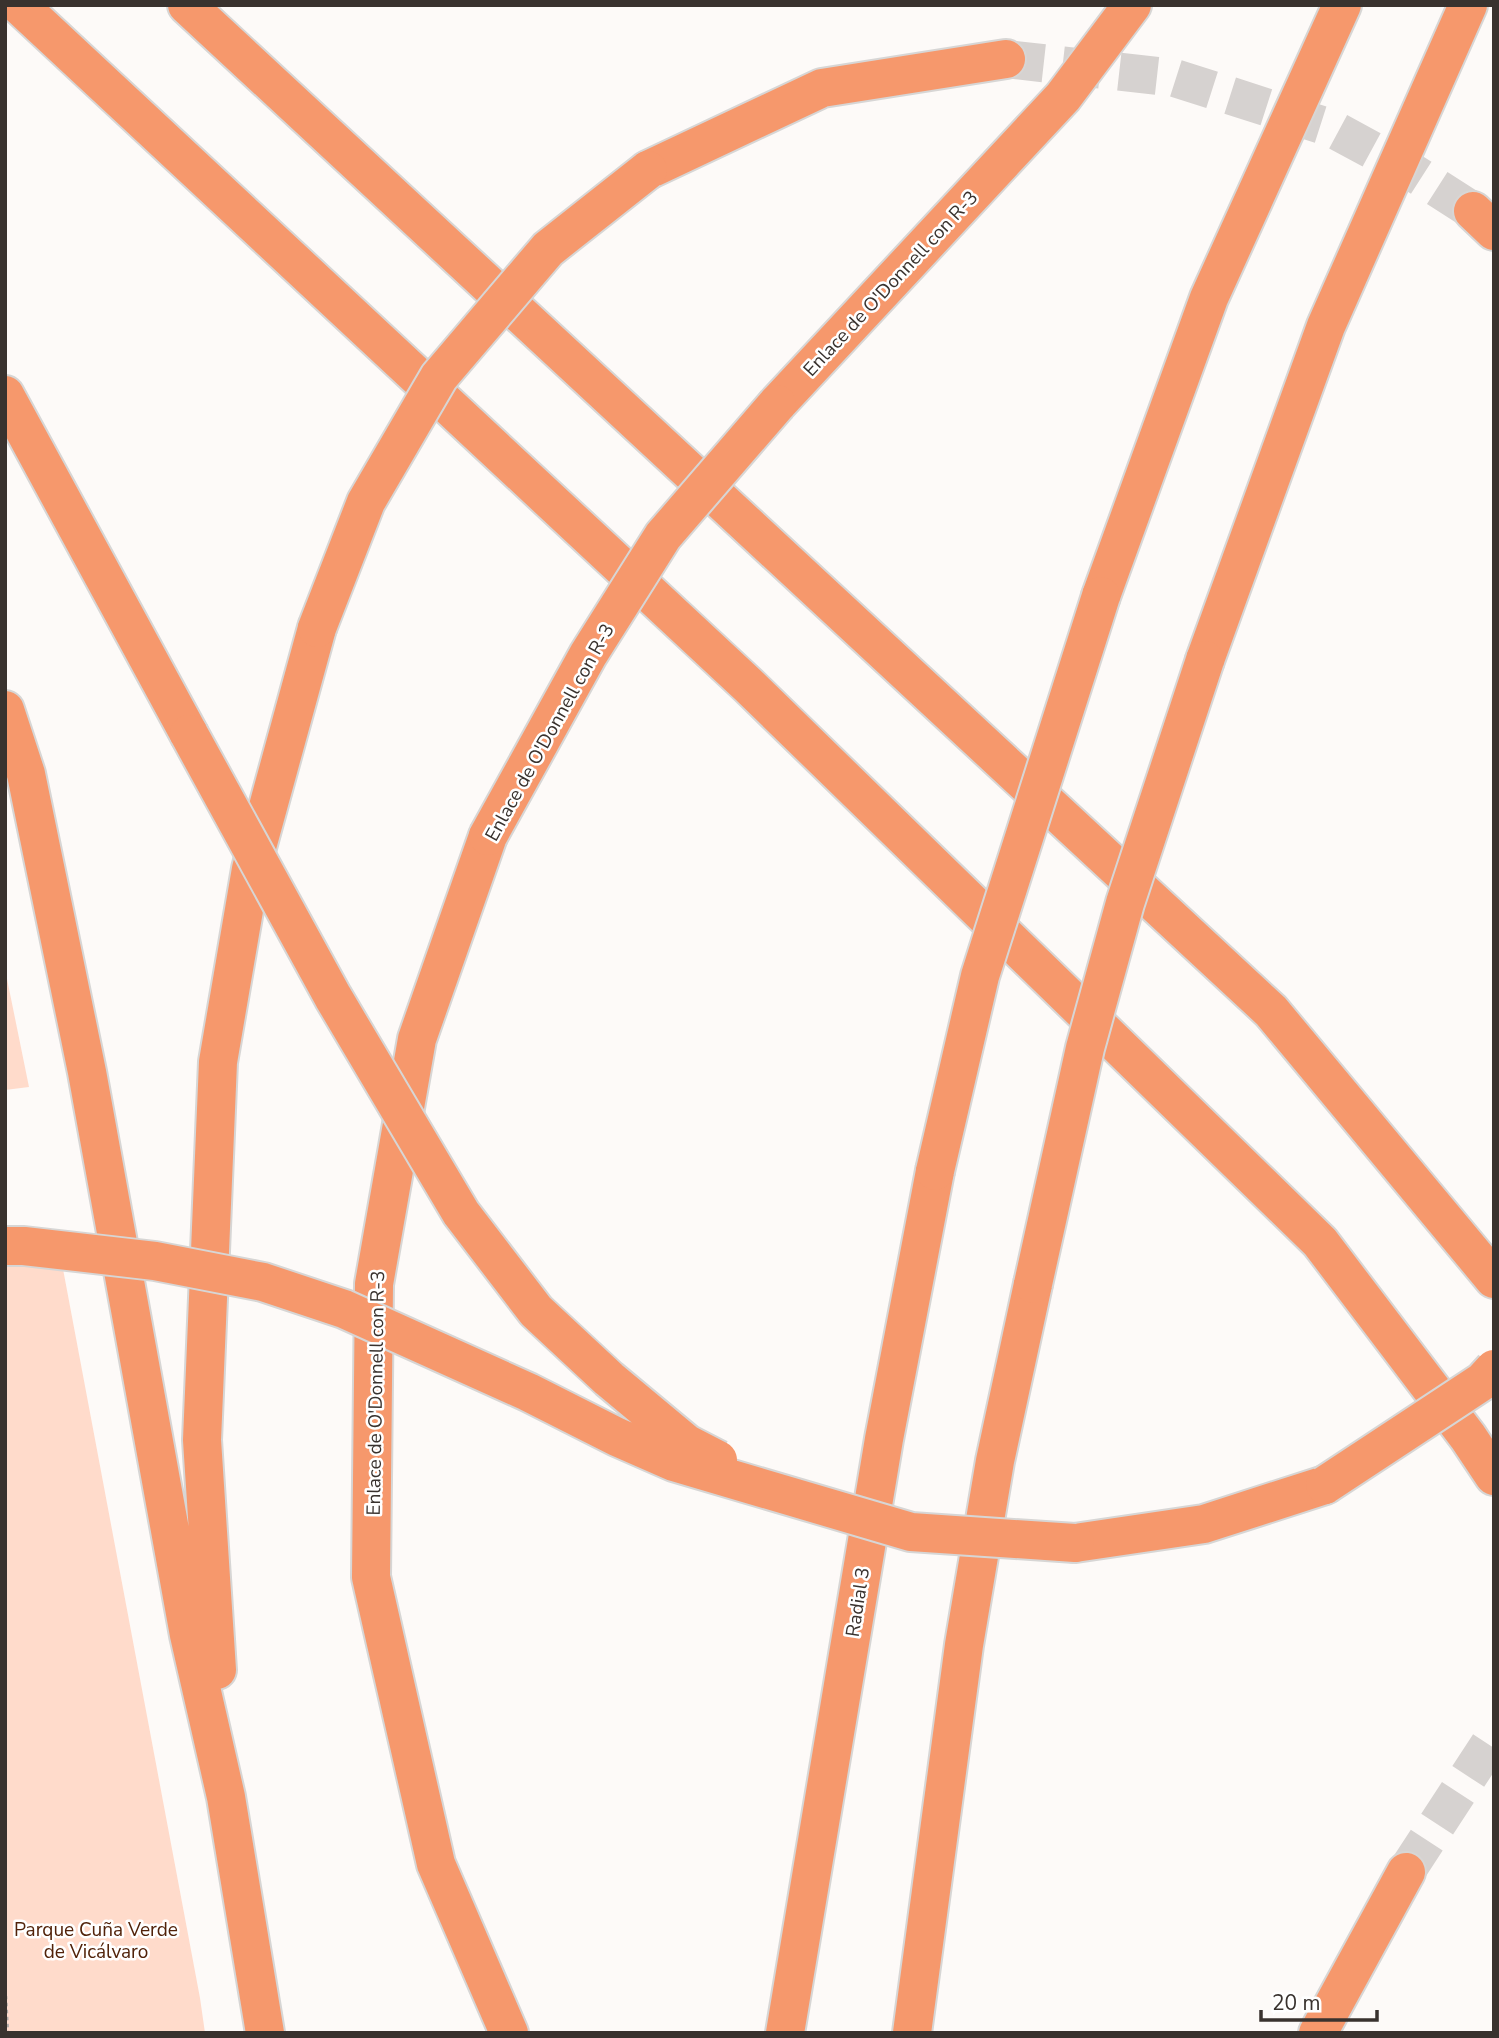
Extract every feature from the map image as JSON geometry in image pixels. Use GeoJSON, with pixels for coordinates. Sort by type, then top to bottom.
{"type":"FeatureCollection","features":[{"type":"Feature","properties":{"kind":"highway"},"geometry":{"type":"LineString","coordinates":[[19,5],[748,685],[1320,1242],[1468,1437],[1494,1476]]}},
{"type":"Feature","properties":{"kind":"highway"},"geometry":{"type":"LineString","coordinates":[[187,5],[1270,1011],[1494,1279]]}},
{"type":"Feature","properties":{"kind":"highway","name":"Enlace de O'Donnell con R-3"},"geometry":{"type":"LineString","coordinates":[[509,2033],[436,1864],[371,1577],[374,1284],[417,1039],[488,836],[588,654],[663,536],[777,404],[1063,97],[1132,5]]}},
{"type":"Feature","properties":{"kind":"highway","name":"Radial 3"},"geometry":{"type":"LineString","coordinates":[[785,2033],[884,1439],[935,1171],[981,976],[1101,596],[1209,298],[1342,5]]}},
{"type":"Feature","properties":{"kind":"highway"},"geometry":{"type":"LineString","coordinates":[[912,2033],[966,1632],[995,1461],[1085,1048],[1125,903],[1205,660],[1326,326],[1468,5]]}},
{"type":"Feature","properties":{"kind":"highway"},"geometry":{"type":"LineString","coordinates":[[226,1797],[202,1440],[218,1062],[251,869],[317,628],[366,502],[439,377],[548,250],[648,170],[822,88],[1006,59]]}},
{"type":"Feature","properties":{"kind":"highway"},"geometry":{"type":"LineString","coordinates":[[5,395],[333,997],[461,1213],[536,1311],[610,1379],[687,1444],[784,1496]]}},
{"type":"Feature","properties":{"kind":"highway"},"geometry":{"type":"LineString","coordinates":[[5,709],[26,774],[87,1072],[189,1635],[226,1797],[265,2033]]}},
{"type":"Feature","properties":{"kind":"highway"},"geometry":{"type":"LineString","coordinates":[[5,1246],[155,1261],[263,1282],[344,1309],[516,1386],[617,1437],[674,1462],[911,1532],[1075,1543],[1204,1524],[1325,1485],[1483,1381],[1494,1369]]}},
{"type":"Feature","properties":{"kind":"highway"},"geometry":{"type":"LineString","coordinates":[[1318,2033],[1406,1872]]}},
{"type":"Feature","properties":{"kind":"path"},"geometry":{"type":"LineString","coordinates":[[5,1996],[7,2033]]}},
{"type":"Feature","properties":{"kind":"green space"},"geometry":{"type":"Polygon","coordinates":[[[5,969],[29,1087],[5,1090],[5,969]]]}},
{"type":"Feature","properties":{"kind":"green space","name":"Parque Cuña Verde de Vicálvaro"},"geometry":{"type":"Polygon","coordinates":[[[5,1265],[63,1269],[205,2033],[5,2033],[5,1265]]]}},
{"type":"Feature","properties":{"kind":"tunnel"},"geometry":{"type":"LineString","coordinates":[[1006,59],[1175,78],[1331,128],[1409,170],[1473,211]]}},
{"type":"Feature","properties":{"kind":"tunnel"},"geometry":{"type":"LineString","coordinates":[[1406,1872],[1494,1737]]}}]}
